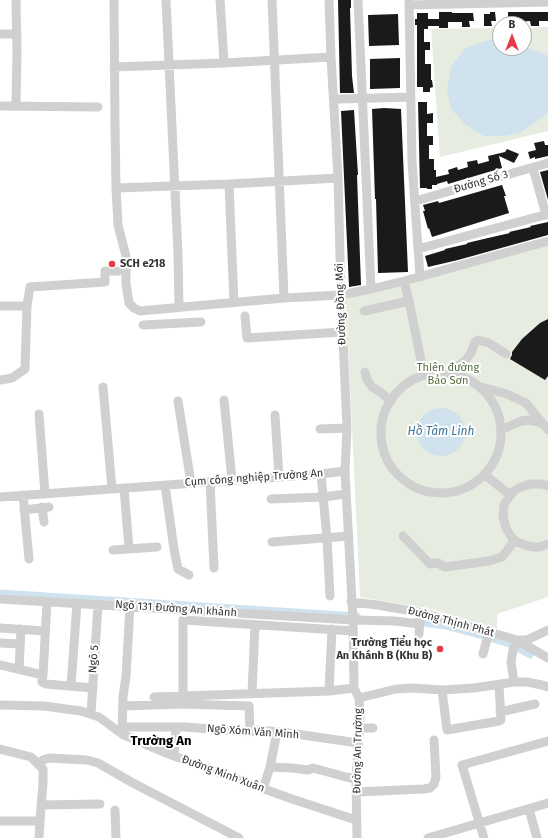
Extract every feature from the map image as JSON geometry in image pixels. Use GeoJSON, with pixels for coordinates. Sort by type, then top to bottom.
{"type":"FeatureCollection","features":[{"type":"Feature","properties":{"kind":"street"},"geometry":{"type":"LineString","coordinates":[[16,0],[16,105]]}},
{"type":"Feature","properties":{"kind":"street"},"geometry":{"type":"LineString","coordinates":[[114,0],[116,188],[118,225],[126,256],[128,303],[134,308],[140,311],[284,298],[341,295],[371,290],[548,241]]}},
{"type":"Feature","properties":{"kind":"street"},"geometry":{"type":"LineString","coordinates":[[166,0],[179,307]]}},
{"type":"Feature","properties":{"kind":"street"},"geometry":{"type":"LineString","coordinates":[[220,0],[224,63]]}},
{"type":"Feature","properties":{"kind":"street"},"geometry":{"type":"LineString","coordinates":[[272,0],[284,298]]}},
{"type":"Feature","properties":{"kind":"street","name":"Đường Đồng Mới"},"geometry":{"type":"LineString","coordinates":[[329,0],[338,178],[342,332],[347,428],[345,471],[352,612]]}},
{"type":"Feature","properties":{"kind":"street"},"geometry":{"type":"LineString","coordinates":[[358,0],[371,290]]}},
{"type":"Feature","properties":{"kind":"street"},"geometry":{"type":"LineString","coordinates":[[420,277],[412,162],[409,2],[548,2]]}},
{"type":"Feature","properties":{"kind":"street"},"geometry":{"type":"LineString","coordinates":[[0,34],[17,34]]}},
{"type":"Feature","properties":{"kind":"street"},"geometry":{"type":"LineString","coordinates":[[114,67],[331,57]]}},
{"type":"Feature","properties":{"kind":"street"},"geometry":{"type":"LineString","coordinates":[[339,99],[411,97]]}},
{"type":"Feature","properties":{"kind":"street"},"geometry":{"type":"LineString","coordinates":[[0,106],[98,107]]}},
{"type":"Feature","properties":{"kind":"street","name":"Đường Số 3"},"geometry":{"type":"LineString","coordinates":[[415,201],[548,163]]}},
{"type":"Feature","properties":{"kind":"street"},"geometry":{"type":"LineString","coordinates":[[418,249],[547,214],[532,168]]}},
{"type":"Feature","properties":{"kind":"street"},"geometry":{"type":"LineString","coordinates":[[116,188],[338,178]]}},
{"type":"Feature","properties":{"kind":"street"},"geometry":{"type":"LineString","coordinates":[[229,184],[234,302]]}},
{"type":"Feature","properties":{"kind":"street"},"geometry":{"type":"LineString","coordinates":[[0,380],[12,378],[25,369],[27,306],[30,287],[105,282],[105,271],[119,270]]}},
{"type":"Feature","properties":{"kind":"street"},"geometry":{"type":"LineString","coordinates":[[404,281],[424,376]]}},
{"type":"Feature","properties":{"kind":"street"},"geometry":{"type":"LineString","coordinates":[[364,311],[409,301]]}},
{"type":"Feature","properties":{"kind":"street"},"geometry":{"type":"LineString","coordinates":[[0,306],[27,306]]}},
{"type":"Feature","properties":{"kind":"street"},"geometry":{"type":"LineString","coordinates":[[165,309],[167,324]]}},
{"type":"Feature","properties":{"kind":"street"},"geometry":{"type":"LineString","coordinates":[[245,316],[247,338],[342,332]]}},
{"type":"Feature","properties":{"kind":"street"},"geometry":{"type":"LineString","coordinates":[[144,325],[202,322]]}},
{"type":"Feature","properties":{"kind":"street"},"geometry":{"type":"LineString","coordinates":[[448,374],[466,360],[478,340],[489,343],[506,354]]}},
{"type":"Feature","properties":{"kind":"street"},"geometry":{"type":"LineString","coordinates":[[365,372],[367,380],[372,387],[390,401]]}},
{"type":"Feature","properties":{"kind":"street"},"geometry":{"type":"LineString","coordinates":[[448,374],[466,378],[480,387],[491,399],[500,422],[501,438],[494,461],[478,480],[464,488],[448,492],[432,492],[416,487],[397,473],[388,459],[382,444],[381,432],[385,412],[390,401],[398,391],[411,381],[424,376],[448,374]]}},
{"type":"Feature","properties":{"kind":"street"},"geometry":{"type":"LineString","coordinates":[[103,387],[112,489]]}},
{"type":"Feature","properties":{"kind":"street"},"geometry":{"type":"LineString","coordinates":[[480,387],[507,394],[526,403],[545,427]]}},
{"type":"Feature","properties":{"kind":"street"},"geometry":{"type":"LineString","coordinates":[[224,400],[232,480]]}},
{"type":"Feature","properties":{"kind":"street"},"geometry":{"type":"LineString","coordinates":[[178,401],[191,483]]}},
{"type":"Feature","properties":{"kind":"street"},"geometry":{"type":"LineString","coordinates":[[39,414],[45,494]]}},
{"type":"Feature","properties":{"kind":"street"},"geometry":{"type":"LineString","coordinates":[[275,415],[278,477]]}},
{"type":"Feature","properties":{"kind":"street"},"geometry":{"type":"LineString","coordinates":[[501,430],[521,421],[530,420],[545,427]]}},
{"type":"Feature","properties":{"kind":"street"},"geometry":{"type":"LineString","coordinates":[[320,428],[347,428]]}},
{"type":"Feature","properties":{"kind":"street","name":"Cụm công nghiệp Trường An"},"geometry":{"type":"LineString","coordinates":[[0,497],[345,471]]}},
{"type":"Feature","properties":{"kind":"street"},"geometry":{"type":"LineString","coordinates":[[321,474],[327,538],[330,596]]}},
{"type":"Feature","properties":{"kind":"street"},"geometry":{"type":"LineString","coordinates":[[484,474],[510,495]]}},
{"type":"Feature","properties":{"kind":"street"},"geometry":{"type":"LineString","coordinates":[[210,482],[214,568]]}},
{"type":"Feature","properties":{"kind":"street"},"geometry":{"type":"LineString","coordinates":[[548,486],[542,484],[530,484],[519,488],[510,495],[504,505],[503,517],[508,533],[515,540],[522,544],[534,547],[540,547],[548,544]]}},
{"type":"Feature","properties":{"kind":"street"},"geometry":{"type":"LineString","coordinates":[[161,485],[178,569],[189,575]]}},
{"type":"Feature","properties":{"kind":"street"},"geometry":{"type":"LineString","coordinates":[[124,488],[128,549]]}},
{"type":"Feature","properties":{"kind":"street"},"geometry":{"type":"LineString","coordinates":[[270,499],[323,497],[346,494]]}},
{"type":"Feature","properties":{"kind":"street"},"geometry":{"type":"LineString","coordinates":[[23,495],[29,559]]}},
{"type":"Feature","properties":{"kind":"street"},"geometry":{"type":"LineString","coordinates":[[24,510],[46,507],[44,522]]}},
{"type":"Feature","properties":{"kind":"street"},"geometry":{"type":"LineString","coordinates":[[272,542],[349,536]]}},
{"type":"Feature","properties":{"kind":"street"},"geometry":{"type":"LineString","coordinates":[[403,536],[430,564],[438,563],[445,567],[484,562],[502,557],[515,540]]}},
{"type":"Feature","properties":{"kind":"street"},"geometry":{"type":"LineString","coordinates":[[113,550],[157,547]]}},
{"type":"Feature","properties":{"kind":"street","name":"Ngõ 131 Đường An khánh"},"geometry":{"type":"LineString","coordinates":[[0,599],[130,606],[352,612]]}},
{"type":"Feature","properties":{"kind":"street"},"geometry":{"type":"LineString","coordinates":[[47,602],[42,682],[46,684],[93,688]]}},
{"type":"Feature","properties":{"kind":"street"},"geometry":{"type":"LineString","coordinates":[[71,686],[77,604]]}},
{"type":"Feature","properties":{"kind":"street","name":"Ngõ 5"},"geometry":{"type":"LineString","coordinates":[[91,714],[98,604]]}},
{"type":"Feature","properties":{"kind":"street","name":"Đường Thịnh Phát"},"geometry":{"type":"LineString","coordinates":[[352,612],[378,605],[421,613],[488,637],[515,644],[548,630]]}},
{"type":"Feature","properties":{"kind":"street"},"geometry":{"type":"LineString","coordinates":[[122,730],[130,606]]}},
{"type":"Feature","properties":{"kind":"street"},"geometry":{"type":"LineString","coordinates":[[352,612],[395,621],[420,624]]}},
{"type":"Feature","properties":{"kind":"street","name":"Đường An Trường"},"geometry":{"type":"LineString","coordinates":[[352,612],[354,688],[358,698],[359,728],[356,779],[357,838]]}},
{"type":"Feature","properties":{"kind":"street"},"geometry":{"type":"LineString","coordinates":[[419,634],[421,613]]}},
{"type":"Feature","properties":{"kind":"street"},"geometry":{"type":"LineString","coordinates":[[182,696],[183,620],[353,631]]}},
{"type":"Feature","properties":{"kind":"street"},"geometry":{"type":"LineString","coordinates":[[252,693],[255,625]]}},
{"type":"Feature","properties":{"kind":"street"},"geometry":{"type":"LineString","coordinates":[[0,628],[45,631]]}},
{"type":"Feature","properties":{"kind":"street"},"geometry":{"type":"LineString","coordinates":[[19,670],[20,629]]}},
{"type":"Feature","properties":{"kind":"street"},"geometry":{"type":"LineString","coordinates":[[329,691],[332,629]]}},
{"type":"Feature","properties":{"kind":"street"},"geometry":{"type":"LineString","coordinates":[[483,654],[488,637]]}},
{"type":"Feature","properties":{"kind":"street"},"geometry":{"type":"LineString","coordinates":[[0,643],[20,644]]}},
{"type":"Feature","properties":{"kind":"street"},"geometry":{"type":"LineString","coordinates":[[514,682],[511,662],[515,644],[548,658]]}},
{"type":"Feature","properties":{"kind":"street"},"geometry":{"type":"LineString","coordinates":[[0,665],[43,675]]}},
{"type":"Feature","properties":{"kind":"street"},"geometry":{"type":"LineString","coordinates":[[358,698],[396,689],[412,688],[442,690],[474,688],[514,682],[527,682],[548,687]]}},
{"type":"Feature","properties":{"kind":"street"},"geometry":{"type":"LineString","coordinates":[[442,690],[447,730],[501,720],[499,685]]}},
{"type":"Feature","properties":{"kind":"street"},"geometry":{"type":"LineString","coordinates":[[154,697],[329,691],[354,688]]}},
{"type":"Feature","properties":{"kind":"street"},"geometry":{"type":"LineString","coordinates":[[123,706],[175,704],[249,706],[250,732]]}},
{"type":"Feature","properties":{"kind":"street"},"geometry":{"type":"LineString","coordinates":[[500,712],[535,704]]}},
{"type":"Feature","properties":{"kind":"street","name":"Đường Minh Xuân"},"geometry":{"type":"LineString","coordinates":[[0,705],[44,706],[81,711],[91,714],[174,756],[263,789],[356,820]]}},
{"type":"Feature","properties":{"kind":"street"},"geometry":{"type":"LineString","coordinates":[[174,756],[176,727]]}},
{"type":"Feature","properties":{"kind":"street","name":"Ngõ Xóm Văn Minh"},"geometry":{"type":"LineString","coordinates":[[122,730],[176,727],[250,732],[258,730],[358,743]]}},
{"type":"Feature","properties":{"kind":"street"},"geometry":{"type":"LineString","coordinates":[[359,728],[373,728]]}},
{"type":"Feature","properties":{"kind":"street"},"geometry":{"type":"LineString","coordinates":[[263,789],[270,767],[277,732]]}},
{"type":"Feature","properties":{"kind":"street"},"geometry":{"type":"LineString","coordinates":[[356,792],[430,788],[434,784],[436,777],[434,740]]}},
{"type":"Feature","properties":{"kind":"street"},"geometry":{"type":"LineString","coordinates":[[484,838],[462,766],[548,740]]}},
{"type":"Feature","properties":{"kind":"street"},"geometry":{"type":"LineString","coordinates":[[0,749],[31,757],[40,766],[43,781],[39,838]]}},
{"type":"Feature","properties":{"kind":"street"},"geometry":{"type":"LineString","coordinates":[[40,766],[43,760],[49,758],[87,760],[98,763],[133,783],[239,838]]}},
{"type":"Feature","properties":{"kind":"street"},"geometry":{"type":"LineString","coordinates":[[270,767],[308,770],[313,768],[356,779]]}},
{"type":"Feature","properties":{"kind":"street"},"geometry":{"type":"LineString","coordinates":[[41,805],[100,804]]}},
{"type":"Feature","properties":{"kind":"street"},"geometry":{"type":"LineString","coordinates":[[428,838],[548,804]]}},
{"type":"Feature","properties":{"kind":"street"},"geometry":{"type":"LineString","coordinates":[[529,809],[537,838]]}},
{"type":"Feature","properties":{"kind":"street"},"geometry":{"type":"LineString","coordinates":[[115,810],[116,838]]}},
{"type":"Feature","properties":{"kind":"street"},"geometry":{"type":"LineString","coordinates":[[0,821],[40,821]]}},
{"type":"Feature","properties":{"kind":"green space"},"geometry":{"type":"Polygon","coordinates":[[[548,27],[548,131],[440,157],[431,29],[492,28],[492,56],[532,56],[532,28],[548,27]]]}},
{"type":"Feature","properties":{"kind":"green space","name":"Thiên đường Bảo Sơn"},"geometry":{"type":"Polygon","coordinates":[[[548,243],[548,597],[497,614],[497,629],[427,608],[360,597],[346,299],[548,243]]]}},
{"type":"Feature","properties":{"kind":"water"},"geometry":{"type":"Polygon","coordinates":[[[492,39],[492,56],[532,56],[532,49],[548,56],[548,112],[520,133],[504,136],[484,136],[466,125],[451,109],[447,90],[451,66],[466,48],[492,39]]]}},
{"type":"Feature","properties":{"kind":"water","name":"Hồ Tâm Linh"},"geometry":{"type":"Polygon","coordinates":[[[436,408],[446,408],[458,415],[465,427],[465,437],[458,449],[446,456],[436,456],[428,452],[421,445],[417,437],[417,427],[421,419],[428,412],[436,408]]]}},
{"type":"Feature","properties":{"kind":"building"},"geometry":{"type":"Polygon","coordinates":[[[338,0],[351,0],[352,76],[354,93],[340,93],[338,0]]]}},
{"type":"Feature","properties":{"kind":"building"},"geometry":{"type":"Polygon","coordinates":[[[439,12],[473,13],[474,21],[469,21],[470,27],[462,27],[462,22],[448,22],[448,28],[428,26],[428,29],[424,29],[424,42],[430,42],[430,50],[425,50],[425,64],[431,64],[431,80],[433,87],[430,88],[430,92],[423,92],[423,87],[417,87],[417,25],[415,25],[415,19],[417,19],[417,13],[428,13],[428,19],[439,19],[439,12]]]}},
{"type":"Feature","properties":{"kind":"building"},"geometry":{"type":"Polygon","coordinates":[[[490,12],[495,12],[495,16],[492,16],[492,26],[484,26],[484,14],[490,14],[490,12]]]}},
{"type":"Feature","properties":{"kind":"building"},"geometry":{"type":"Polygon","coordinates":[[[508,12],[548,12],[548,21],[539,21],[539,26],[532,26],[532,16],[508,16],[508,12]]]}},
{"type":"Feature","properties":{"kind":"building"},"geometry":{"type":"Polygon","coordinates":[[[398,14],[399,45],[369,46],[368,15],[398,14]]]}},
{"type":"Feature","properties":{"kind":"building"},"geometry":{"type":"Polygon","coordinates":[[[400,58],[400,88],[370,89],[370,59],[400,58]]]}},
{"type":"Feature","properties":{"kind":"building"},"geometry":{"type":"Polygon","coordinates":[[[418,102],[427,102],[427,114],[433,113],[433,123],[427,123],[427,136],[433,136],[433,145],[429,145],[429,159],[434,159],[434,170],[436,170],[436,177],[449,174],[448,170],[457,167],[458,170],[468,167],[467,162],[477,160],[478,164],[489,161],[488,156],[505,152],[507,149],[519,154],[514,163],[499,156],[502,168],[448,184],[447,181],[437,185],[432,185],[432,189],[420,188],[418,102]]]}},
{"type":"Feature","properties":{"kind":"building"},"geometry":{"type":"Polygon","coordinates":[[[372,109],[401,109],[408,272],[378,273],[372,109]]]}},
{"type":"Feature","properties":{"kind":"building"},"geometry":{"type":"Polygon","coordinates":[[[354,110],[358,175],[361,285],[349,287],[341,111],[354,110]]]}},
{"type":"Feature","properties":{"kind":"building"},"geometry":{"type":"Polygon","coordinates":[[[544,141],[545,145],[548,145],[548,156],[530,159],[528,152],[536,150],[534,143],[544,141]]]}},
{"type":"Feature","properties":{"kind":"building"},"geometry":{"type":"Polygon","coordinates":[[[548,170],[548,200],[540,172],[548,170]]]}},
{"type":"Feature","properties":{"kind":"building"},"geometry":{"type":"Polygon","coordinates":[[[502,185],[506,196],[504,196],[509,213],[432,237],[429,228],[428,229],[423,211],[425,211],[423,205],[438,201],[439,203],[502,185]]]}},
{"type":"Feature","properties":{"kind":"building"},"geometry":{"type":"Polygon","coordinates":[[[548,222],[548,235],[428,267],[425,256],[445,249],[548,222]]]}},
{"type":"Feature","properties":{"kind":"building"},"geometry":{"type":"Polygon","coordinates":[[[548,319],[548,376],[545,380],[510,359],[512,352],[522,339],[540,323],[548,319]]]}},
{"type":"Feature","properties":{"kind":"waterway"},"geometry":{"type":"LineString","coordinates":[[0,593],[357,616]]}},
{"type":"Feature","properties":{"kind":"waterway"},"geometry":{"type":"LineString","coordinates":[[415,622],[446,626],[484,636],[512,645],[530,655]]}},
{"type":"Feature","properties":{"kind":"place","name":"SCH e218"},"geometry":{"type":"Point","coordinates":[112,264]}},
{"type":"Feature","properties":{"kind":"place","name":"Trường Tiểu học An Khánh B (Khu B)"},"geometry":{"type":"Point","coordinates":[440,649]}},
{"type":"Feature","properties":{"kind":"district","name":"Trường An"},"geometry":{"type":"Point","coordinates":[161,741]}}]}
